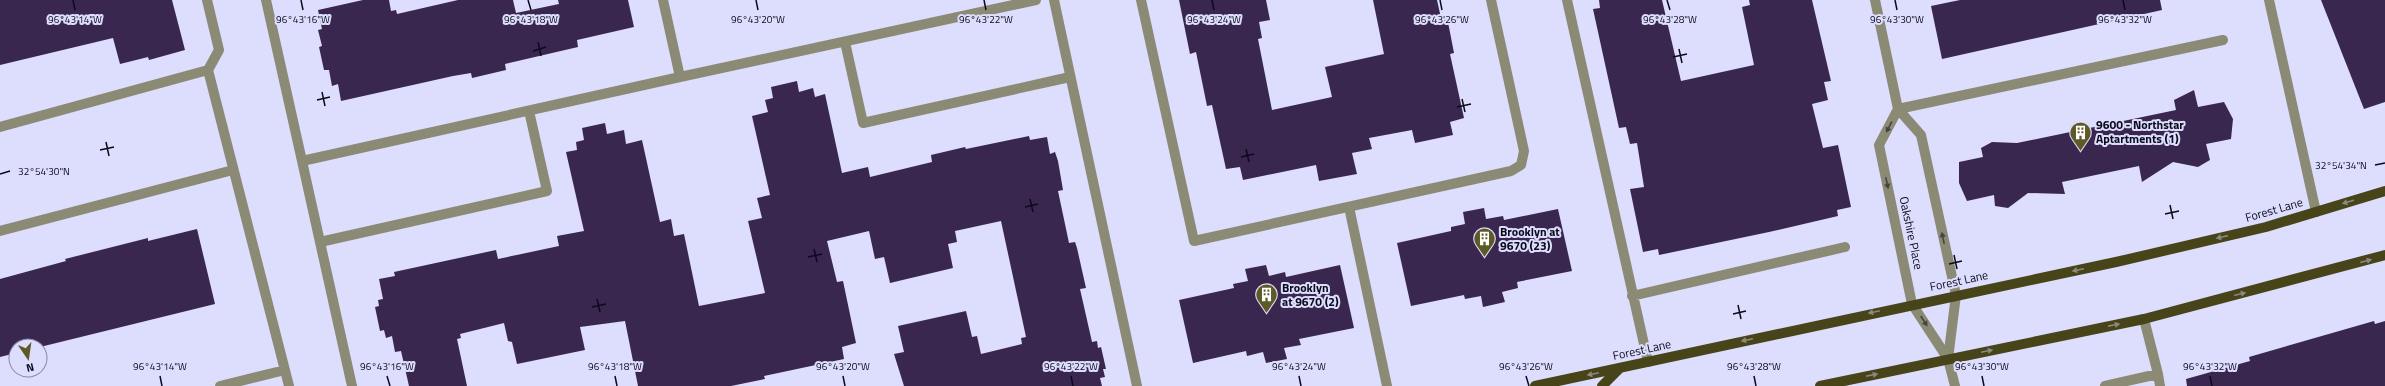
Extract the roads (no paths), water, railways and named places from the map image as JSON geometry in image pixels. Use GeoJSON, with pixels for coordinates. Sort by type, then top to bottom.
{"type":"FeatureCollection","features":[{"type":"Feature","properties":{"kind":"main road","name":"Forest Lane"},"geometry":{"type":"LineString","coordinates":[[1535,386],[2123,260],[2266,227],[2385,191]]}},
{"type":"Feature","properties":{"kind":"main road"},"geometry":{"type":"LineString","coordinates":[[1820,386],[2144,319],[2385,255]]}},
{"type":"Feature","properties":{"kind":"main road"},"geometry":{"type":"LineString","coordinates":[[1602,386],[1620,368]]}},
{"type":"Feature","properties":{"kind":"street"},"geometry":{"type":"LineString","coordinates":[[207,0],[219,50],[208,70],[289,386]]}},
{"type":"Feature","properties":{"kind":"street"},"geometry":{"type":"LineString","coordinates":[[266,0],[352,386]]}},
{"type":"Feature","properties":{"kind":"street"},"geometry":{"type":"LineString","coordinates":[[663,0],[680,77]]}},
{"type":"Feature","properties":{"kind":"street"},"geometry":{"type":"LineString","coordinates":[[302,161],[1036,0]]}},
{"type":"Feature","properties":{"kind":"street"},"geometry":{"type":"LineString","coordinates":[[1054,0],[1137,386]]}},
{"type":"Feature","properties":{"kind":"street"},"geometry":{"type":"LineString","coordinates":[[1141,0],[1194,241],[1511,171],[1521,165],[1524,151],[1491,0]]}},
{"type":"Feature","properties":{"kind":"street"},"geometry":{"type":"LineString","coordinates":[[1567,0],[1632,296],[1648,362]]}},
{"type":"Feature","properties":{"kind":"street"},"geometry":{"type":"LineString","coordinates":[[1875,0],[1898,109],[1921,135],[1956,295],[1948,359],[1955,386]]}},
{"type":"Feature","properties":{"kind":"street"},"geometry":{"type":"LineString","coordinates":[[2269,0],[2316,212]]}},
{"type":"Feature","properties":{"kind":"street"},"geometry":{"type":"LineString","coordinates":[[1898,109],[2223,40]]}},
{"type":"Feature","properties":{"kind":"street"},"geometry":{"type":"LineString","coordinates":[[845,42],[863,123],[1070,77]]}},
{"type":"Feature","properties":{"kind":"street"},"geometry":{"type":"LineString","coordinates":[[0,127],[208,70]]}},
{"type":"Feature","properties":{"kind":"street","name":"Oakshire Place"},"geometry":{"type":"LineString","coordinates":[[1898,109],[1879,145],[1912,304],[1948,359]]}},
{"type":"Feature","properties":{"kind":"street"},"geometry":{"type":"LineString","coordinates":[[320,242],[547,191],[529,111]]}},
{"type":"Feature","properties":{"kind":"street"},"geometry":{"type":"LineString","coordinates":[[0,230],[233,170]]}},
{"type":"Feature","properties":{"kind":"street"},"geometry":{"type":"LineString","coordinates":[[1349,207],[1387,386]]}},
{"type":"Feature","properties":{"kind":"street"},"geometry":{"type":"LineString","coordinates":[[1632,296],[1845,247]]}},
{"type":"Feature","properties":{"kind":"street"},"geometry":{"type":"LineString","coordinates":[[2144,319],[2160,386]]}},
{"type":"Feature","properties":{"kind":"street"},"geometry":{"type":"LineString","coordinates":[[220,386],[285,370]]}},
{"type":"Feature","properties":{"kind":"street"},"geometry":{"type":"LineString","coordinates":[[2105,386],[2158,374]]}},
{"type":"Feature","properties":{"kind":"place","name":"9600 - Northstar Aptartments (1)"},"geometry":{"type":"Point","coordinates":[2080,152]}},
{"type":"Feature","properties":{"kind":"place","name":"Brooklyn at 9670 (23)"},"geometry":{"type":"Point","coordinates":[1485,258]}},
{"type":"Feature","properties":{"kind":"place","name":"Brooklyn at 9670 (2)"},"geometry":{"type":"Point","coordinates":[1267,314]}}]}
